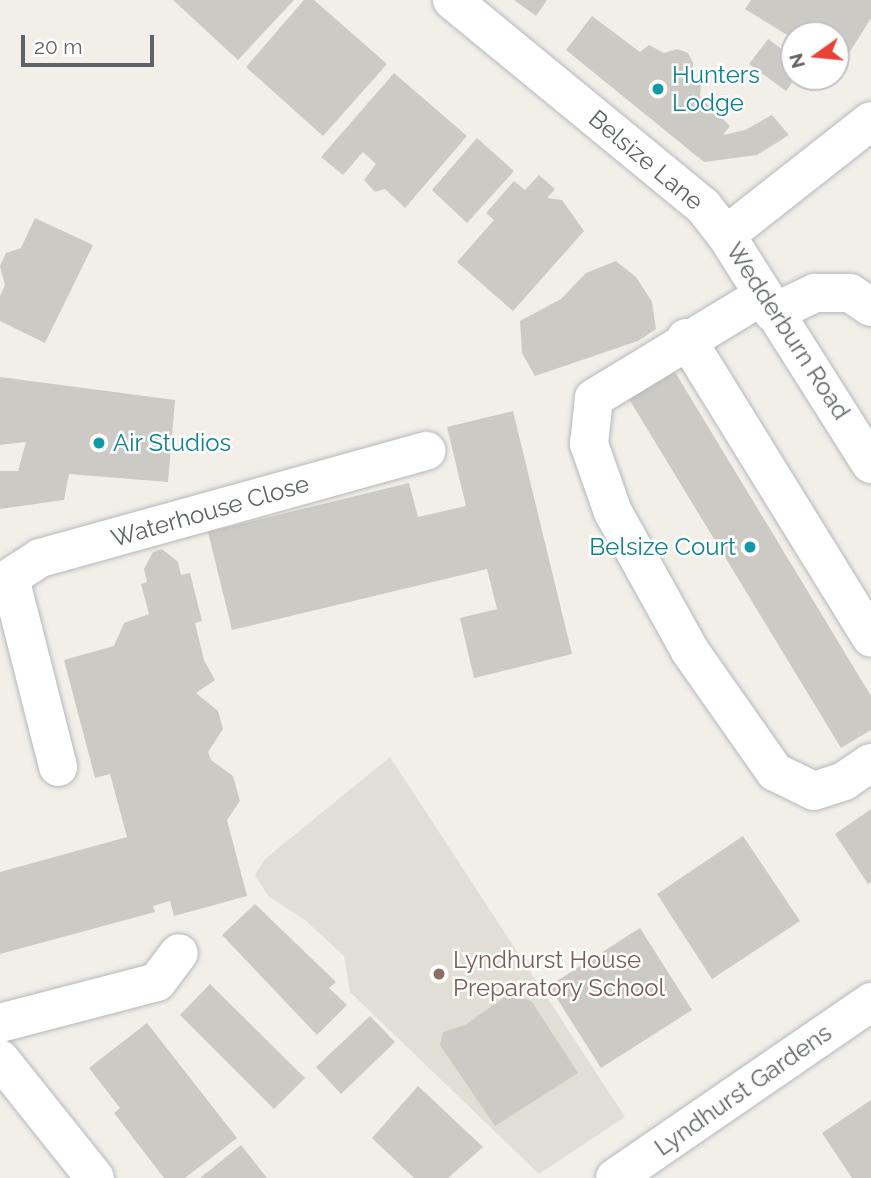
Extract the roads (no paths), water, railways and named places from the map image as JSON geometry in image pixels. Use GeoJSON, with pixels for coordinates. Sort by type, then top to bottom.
{"type":"FeatureCollection","features":[{"type":"Feature","properties":{"kind":"street","name":"Belsize Lane"},"geometry":{"type":"LineString","coordinates":[[452,0],[703,206],[726,235]]}},
{"type":"Feature","properties":{"kind":"street"},"geometry":{"type":"LineString","coordinates":[[726,235],[871,121]]}},
{"type":"Feature","properties":{"kind":"street","name":"Wedderburn Road"},"geometry":{"type":"LineString","coordinates":[[726,235],[767,304],[871,464]]}},
{"type":"Feature","properties":{"kind":"street"},"geometry":{"type":"LineString","coordinates":[[871,307],[850,293],[815,293],[767,304],[687,338],[594,398],[589,444],[613,512],[690,651],[775,772],[814,792],[844,781],[871,763]]}},
{"type":"Feature","properties":{"kind":"street"},"geometry":{"type":"LineString","coordinates":[[687,338],[871,636]]}},
{"type":"Feature","properties":{"kind":"street","name":"Waterhouse Close"},"geometry":{"type":"LineString","coordinates":[[5,581],[40,558],[426,451]]}},
{"type":"Feature","properties":{"kind":"street"},"geometry":{"type":"LineString","coordinates":[[5,581],[58,767]]}},
{"type":"Feature","properties":{"kind":"street"},"geometry":{"type":"LineString","coordinates":[[0,1023],[157,982],[179,954]]}},
{"type":"Feature","properties":{"kind":"street","name":"Lyndhurst Gardens"},"geometry":{"type":"LineString","coordinates":[[615,1178],[871,1002]]}},
{"type":"Feature","properties":{"kind":"street"},"geometry":{"type":"LineString","coordinates":[[0,1059],[95,1178]]}},
{"type":"Feature","properties":{"kind":"place","name":"Hunters Lodge"},"geometry":{"type":"Point","coordinates":[658,89]}},
{"type":"Feature","properties":{"kind":"place","name":"Air Studios"},"geometry":{"type":"Point","coordinates":[99,443]}},
{"type":"Feature","properties":{"kind":"place","name":"Belsize Court"},"geometry":{"type":"Point","coordinates":[750,547]}},
{"type":"Feature","properties":{"kind":"place","name":"Lyndhurst House Preparatory School"},"geometry":{"type":"Point","coordinates":[439,974]}}]}
